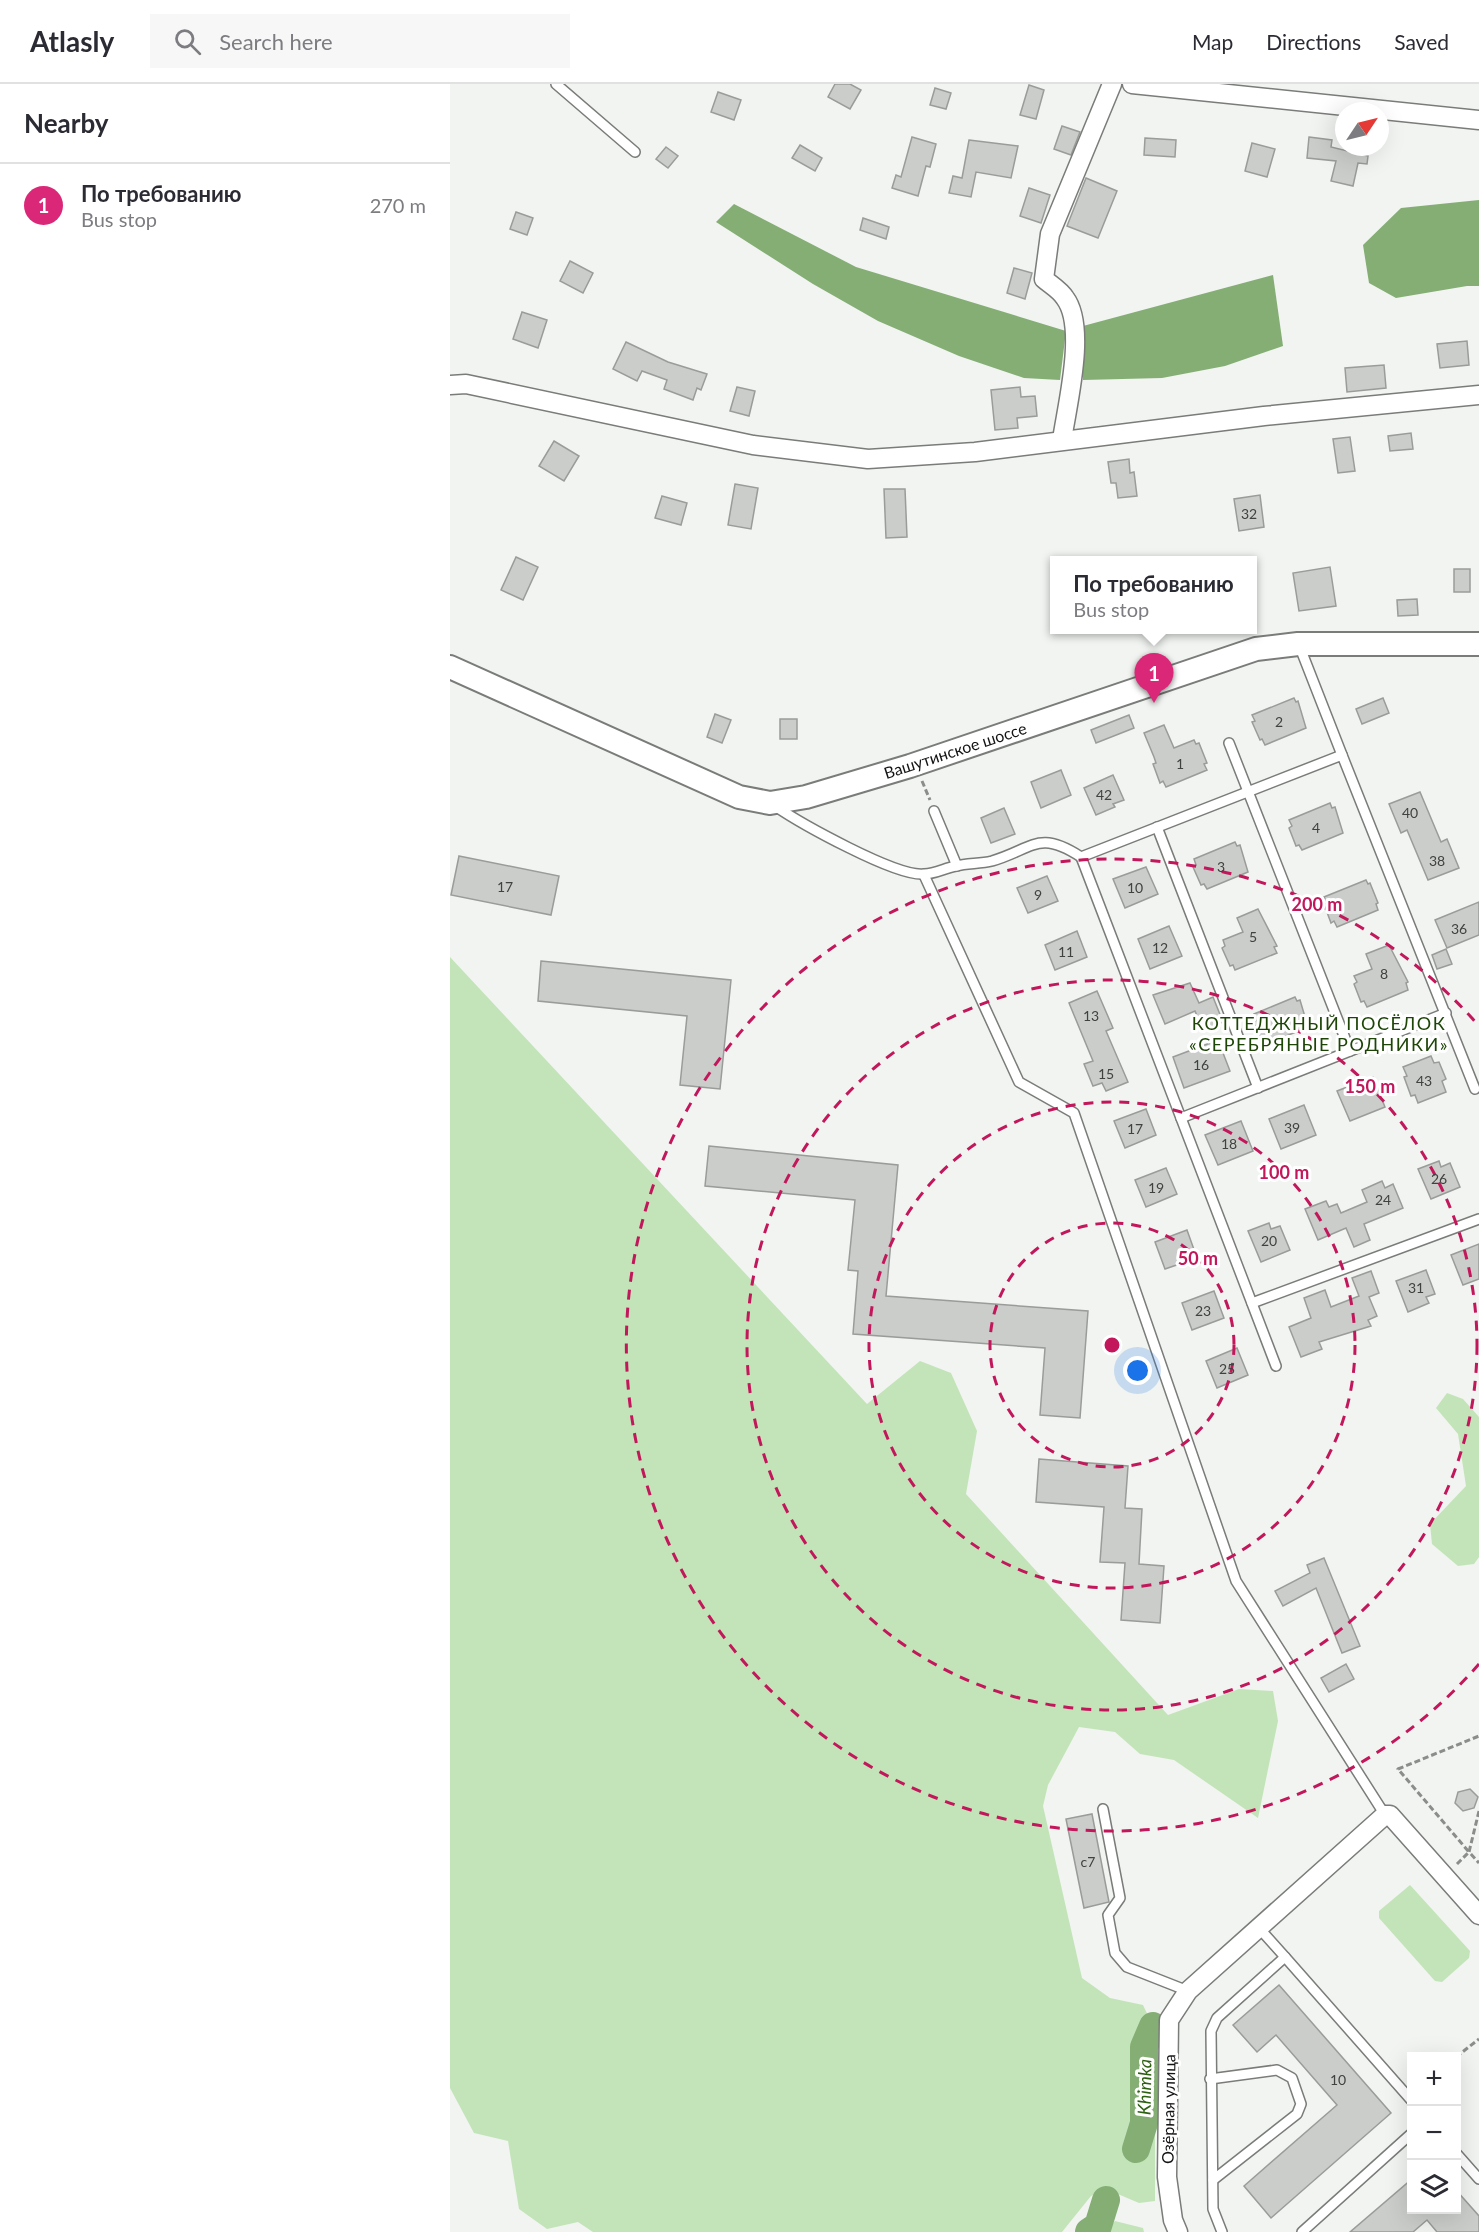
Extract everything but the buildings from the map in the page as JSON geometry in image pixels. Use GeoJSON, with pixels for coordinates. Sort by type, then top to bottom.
{"type":"FeatureCollection","features":[{"type":"Feature","properties":{"kind":"street"},"geometry":{"type":"LineString","coordinates":[[1062,440],[1074,354],[1074,318],[1065,298],[1044,279],[1050,234],[1112,84]]}},
{"type":"Feature","properties":{"kind":"street"},"geometry":{"type":"LineString","coordinates":[[1132,84],[1479,120]]}},
{"type":"Feature","properties":{"kind":"street"},"geometry":{"type":"LineString","coordinates":[[450,385],[466,384],[753,445],[868,459],[975,452],[1062,440],[1479,395]]}},
{"type":"Feature","properties":{"kind":"street","name":"Вашутинское шоссе"},"geometry":{"type":"LineString","coordinates":[[450,667],[739,797],[770,803],[806,797],[910,766],[1256,649],[1298,644],[1479,644]]}},
{"type":"Feature","properties":{"kind":"street"},"geometry":{"type":"LineString","coordinates":[[1259,1928],[1385,1815],[1390,1815],[1479,1915]]}},
{"type":"Feature","properties":{"kind":"street","name":"Озёрная улица"},"geometry":{"type":"LineString","coordinates":[[1178,2232],[1173,2220],[1167,2177],[1169,2020],[1188,1991],[1259,1928]]}},
{"type":"Feature","properties":{"kind":"lane"},"geometry":{"type":"LineString","coordinates":[[556,84],[635,152]]}},
{"type":"Feature","properties":{"kind":"lane"},"geometry":{"type":"LineString","coordinates":[[1298,644],[1475,1089]]}},
{"type":"Feature","properties":{"kind":"lane"},"geometry":{"type":"LineString","coordinates":[[1229,743],[1350,1051]]}},
{"type":"Feature","properties":{"kind":"lane"},"geometry":{"type":"LineString","coordinates":[[1081,858],[1342,754]]}},
{"type":"Feature","properties":{"kind":"lane"},"geometry":{"type":"LineString","coordinates":[[770,803],[814,831],[904,872],[924,875],[957,866],[992,861],[1032,843],[1061,844],[1081,858],[1276,1366]]}},
{"type":"Feature","properties":{"kind":"lane"},"geometry":{"type":"LineString","coordinates":[[934,810],[957,866]]}},
{"type":"Feature","properties":{"kind":"lane"},"geometry":{"type":"LineString","coordinates":[[1157,827],[1258,1088]]}},
{"type":"Feature","properties":{"kind":"lane"},"geometry":{"type":"LineString","coordinates":[[924,875],[1019,1082],[1074,1113],[1236,1581],[1385,1815]]}},
{"type":"Feature","properties":{"kind":"lane"},"geometry":{"type":"LineString","coordinates":[[1181,1118],[1446,1013]]}},
{"type":"Feature","properties":{"kind":"lane"},"geometry":{"type":"LineString","coordinates":[[1252,1303],[1479,1219]]}},
{"type":"Feature","properties":{"kind":"lane"},"geometry":{"type":"LineString","coordinates":[[1103,1809],[1120,1898],[1108,1915],[1115,1953],[1127,1967],[1188,1991]]}},
{"type":"Feature","properties":{"kind":"lane"},"geometry":{"type":"LineString","coordinates":[[1259,1928],[1407,2095]]}},
{"type":"Feature","properties":{"kind":"lane"},"geometry":{"type":"LineString","coordinates":[[1222,2232],[1213,2209],[1210,2031],[1217,2018],[1285,1957]]}},
{"type":"Feature","properties":{"kind":"lane"},"geometry":{"type":"LineString","coordinates":[[1210,2079],[1277,2070],[1292,2078],[1301,2104],[1297,2114],[1213,2180]]}},
{"type":"Feature","properties":{"kind":"lane"},"geometry":{"type":"LineString","coordinates":[[1302,2232],[1407,2138]]}},
{"type":"Feature","properties":{"kind":"lane"},"geometry":{"type":"LineString","coordinates":[[1461,2159],[1479,2179]]}},
{"type":"Feature","properties":{"kind":"path"},"geometry":{"type":"LineString","coordinates":[[910,766],[922,782],[934,810]]}},
{"type":"Feature","properties":{"kind":"path"},"geometry":{"type":"LineString","coordinates":[[1479,1736],[1398,1769],[1479,1863]]}},
{"type":"Feature","properties":{"kind":"path"},"geometry":{"type":"LineString","coordinates":[[1469,1852],[1479,1811]]}},
{"type":"Feature","properties":{"kind":"path"},"geometry":{"type":"LineString","coordinates":[[1461,2053],[1479,2038]]}},
{"type":"Feature","properties":{"kind":"shaded area"},"geometry":{"type":"Polygon","coordinates":[[[1479,200],[1479,286],[1396,298],[1369,283],[1363,245],[1401,208],[1479,200]]]}},
{"type":"Feature","properties":{"kind":"shaded area"},"geometry":{"type":"Polygon","coordinates":[[[734,204],[856,267],[1066,331],[1060,380],[1024,378],[959,356],[878,321],[813,284],[716,222],[734,204]]]}},
{"type":"Feature","properties":{"kind":"shaded area"},"geometry":{"type":"Polygon","coordinates":[[[1273,275],[1283,346],[1225,366],[1162,378],[1083,380],[1083,326],[1273,275]]]}},
{"type":"Feature","properties":{"kind":"shaded area"},"geometry":{"type":"Polygon","coordinates":[[[450,957],[867,1404],[920,1361],[951,1373],[977,1431],[966,1494],[1168,1715],[1239,1689],[1273,1691],[1278,1721],[1258,1818],[1174,1760],[1140,1754],[1115,1732],[1079,1727],[1048,1785],[1043,1806],[1082,1978],[1110,1998],[1143,2005],[1153,2026],[1144,2047],[1155,2088],[1155,2201],[1139,2203],[1106,2189],[1091,2196],[1062,2232],[593,2232],[578,2222],[547,2229],[519,2209],[508,2141],[474,2133],[450,2088],[450,957]]]}},
{"type":"Feature","properties":{"kind":"shaded area"},"geometry":{"type":"Polygon","coordinates":[[[1447,1393],[1463,1399],[1479,1417],[1479,1557],[1474,1564],[1458,1566],[1432,1544],[1430,1524],[1466,1486],[1458,1434],[1436,1408],[1447,1393]]]}},
{"type":"Feature","properties":{"kind":"shaded area"},"geometry":{"type":"Polygon","coordinates":[[[1410,1885],[1470,1951],[1469,1958],[1442,1982],[1435,1981],[1379,1918],[1379,1911],[1410,1885]]]}},
{"type":"Feature","properties":{"kind":"shaded area"},"geometry":{"type":"Polygon","coordinates":[[[1115,2221],[1143,2228],[1144,2232],[1105,2232],[1115,2221]]]}},
{"type":"Feature","properties":{"kind":"waterway","name":"Khimka"},"geometry":{"type":"LineString","coordinates":[[1136,2149],[1144,2123],[1144,2047],[1153,2026]]}},
{"type":"Feature","properties":{"kind":"waterway","name":"Khimka"},"geometry":{"type":"LineString","coordinates":[[1089,2232],[1098,2226],[1106,2200]]}},
{"type":"Feature","properties":{"kind":"place","name":"По требованию"},"geometry":{"type":"Point","coordinates":[1154,703]}},
{"type":"Feature","properties":{"kind":"district","name":"КОТТЕДЖНЫЙ ПОСЁЛОК «СЕРЕБРЯНЫЕ РОДНИКИ»"},"geometry":{"type":"Point","coordinates":[1319,1033]}}]}
